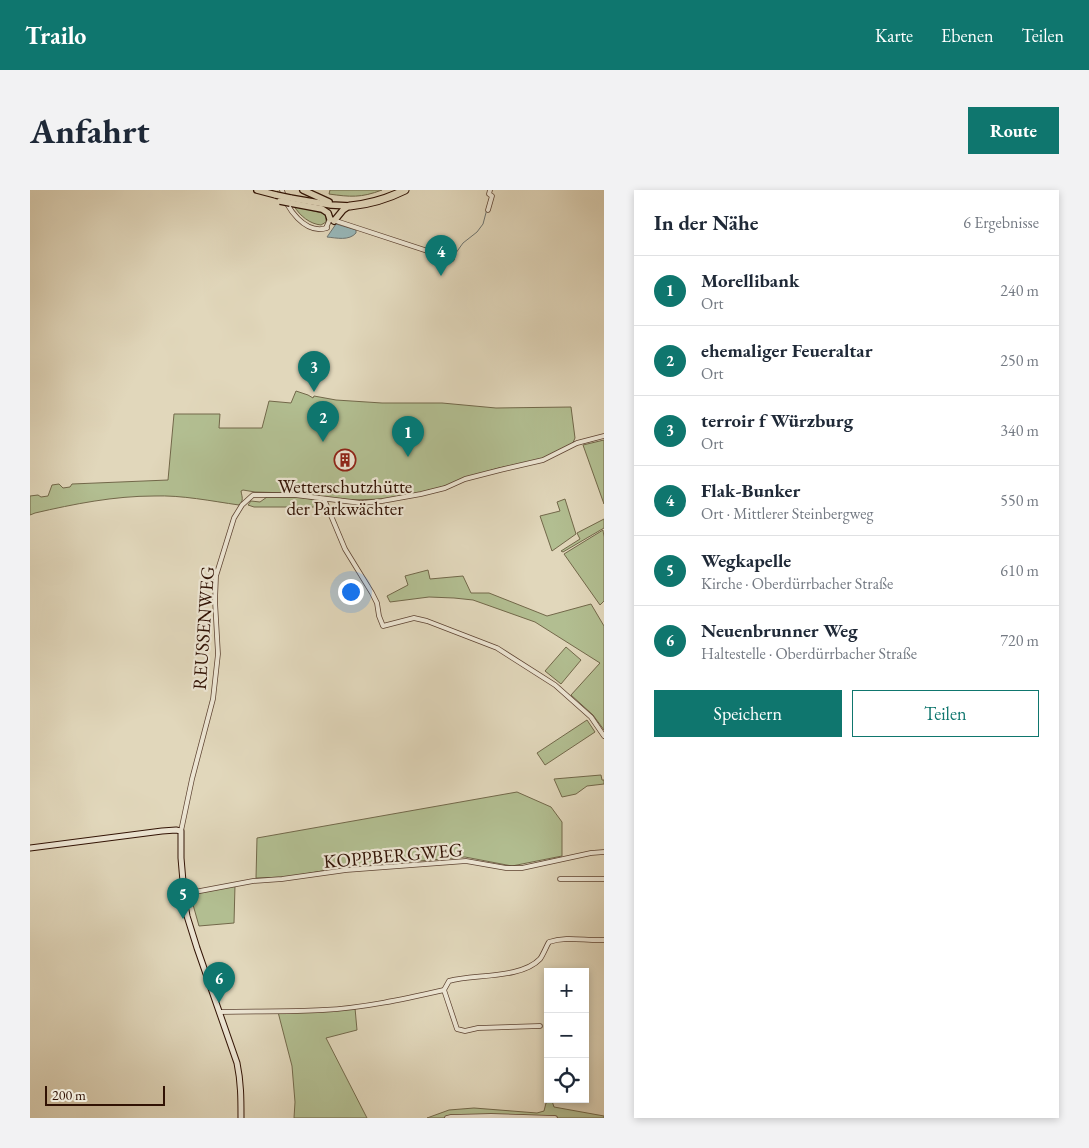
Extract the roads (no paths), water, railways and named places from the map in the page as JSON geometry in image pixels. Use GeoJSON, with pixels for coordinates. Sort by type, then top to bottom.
{"type":"FeatureCollection","features":[{"type":"Feature","properties":{"kind":"highway"},"geometry":{"type":"LineString","coordinates":[[350,206],[380,201],[405,190]]}},
{"type":"Feature","properties":{"kind":"main road"},"geometry":{"type":"LineString","coordinates":[[303,190],[338,206]]}},
{"type":"Feature","properties":{"kind":"main road"},"geometry":{"type":"LineString","coordinates":[[260,191],[280,201],[290,200],[350,206]]}},
{"type":"Feature","properties":{"kind":"main road"},"geometry":{"type":"LineString","coordinates":[[260,191],[322,209],[328,213],[332,220],[350,206]]}},
{"type":"Feature","properties":{"kind":"street"},"geometry":{"type":"LineString","coordinates":[[282,190],[288,206],[298,219],[314,228],[326,228],[332,220],[452,258]]}},
{"type":"Feature","properties":{"kind":"street"},"geometry":{"type":"LineString","coordinates":[[488,210],[490,193]]}},
{"type":"Feature","properties":{"kind":"street","name":"REUSSENWEG"},"geometry":{"type":"LineString","coordinates":[[181,831],[192,779],[213,699],[218,654],[215,601],[216,576],[234,518],[249,498],[253,495],[295,495],[361,502],[382,501],[445,488],[500,470],[544,460],[577,443],[604,436]]}},
{"type":"Feature","properties":{"kind":"street"},"geometry":{"type":"LineString","coordinates":[[324,499],[345,549],[377,603],[383,626],[414,618],[427,621],[497,648],[555,685],[591,717],[604,736]]}},
{"type":"Feature","properties":{"kind":"street"},"geometry":{"type":"LineString","coordinates":[[30,848],[162,831],[181,831],[184,894],[188,921],[237,1063],[242,1096],[241,1118]]}},
{"type":"Feature","properties":{"kind":"street","name":"KOPPBERGWEG"},"geometry":{"type":"LineString","coordinates":[[184,894],[253,881],[346,870],[466,861],[506,868],[522,868],[591,853],[604,852]]}},
{"type":"Feature","properties":{"kind":"street"},"geometry":{"type":"LineString","coordinates":[[560,879],[604,879]]}},
{"type":"Feature","properties":{"kind":"street"},"geometry":{"type":"LineString","coordinates":[[540,1026],[457,1030],[444,990],[449,981],[462,977],[487,976],[530,966],[541,958],[549,942],[558,939],[604,940]]}},
{"type":"Feature","properties":{"kind":"street"},"geometry":{"type":"LineString","coordinates":[[220,1012],[323,1010],[358,1007],[444,990]]}},
{"type":"Feature","properties":{"kind":"street"},"geometry":{"type":"LineString","coordinates":[[447,1118],[491,1116],[554,1118]]}},
{"type":"Feature","properties":{"kind":"water"},"geometry":{"type":"Polygon","coordinates":[[[336,224],[356,230],[356,233],[346,238],[327,237],[336,224]]]}},
{"type":"Feature","properties":{"kind":"waterway"},"geometry":{"type":"LineString","coordinates":[[453,257],[463,243],[477,232],[483,224],[487,209]]}},
{"type":"Feature","properties":{"kind":"place","name":"Flak-Bunker"},"geometry":{"type":"Point","coordinates":[441,276]}},
{"type":"Feature","properties":{"kind":"place","name":"terroir f Würzburg"},"geometry":{"type":"Point","coordinates":[314,392]}},
{"type":"Feature","properties":{"kind":"place","name":"ehemaliger Feueraltar"},"geometry":{"type":"Point","coordinates":[323,442]}},
{"type":"Feature","properties":{"kind":"place","name":"Morellibank"},"geometry":{"type":"Point","coordinates":[408,457]}},
{"type":"Feature","properties":{"kind":"place","name":"Wetterschutzhütte der Parkwächter"},"geometry":{"type":"Point","coordinates":[345,460]}},
{"type":"Feature","properties":{"kind":"place","name":"Wegkapelle"},"geometry":{"type":"Point","coordinates":[183,919]}},
{"type":"Feature","properties":{"kind":"place","name":"Neuenbrunner Weg"},"geometry":{"type":"Point","coordinates":[219,1003]}}]}
